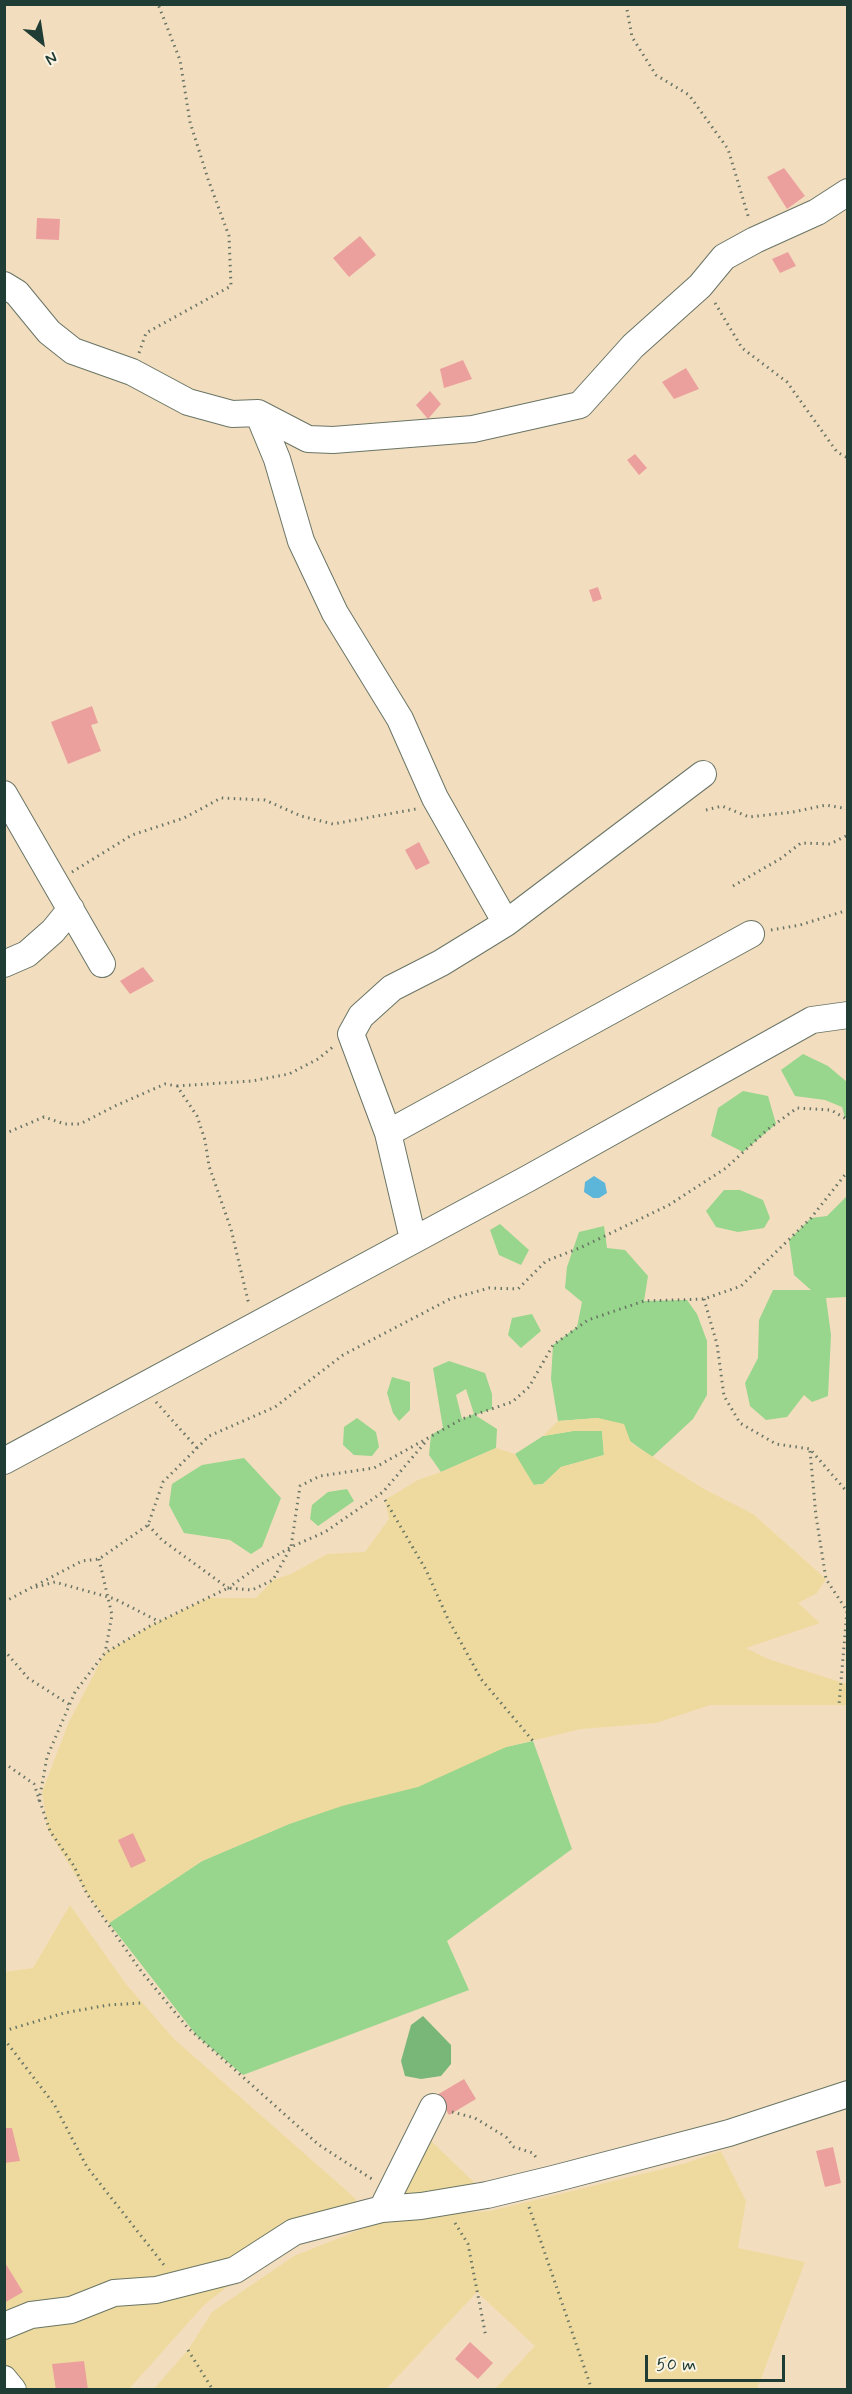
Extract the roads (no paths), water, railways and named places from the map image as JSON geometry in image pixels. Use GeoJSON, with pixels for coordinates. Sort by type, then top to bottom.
{"type":"FeatureCollection","features":[{"type":"Feature","properties":{"kind":"street"},"geometry":{"type":"LineString","coordinates":[[4,285],[16,293],[49,332],[73,351],[132,372],[188,402],[232,414],[258,412],[308,439],[333,440],[473,429],[580,405],[633,346],[700,286],[724,257],[755,240],[817,212],[848,192]]}},
{"type":"Feature","properties":{"kind":"street"},"geometry":{"type":"LineString","coordinates":[[258,412],[283,477],[302,541],[335,613],[400,719],[439,805],[506,923]]}},
{"type":"Feature","properties":{"kind":"street"},"geometry":{"type":"LineString","coordinates":[[413,1239],[388,1133],[351,1034],[361,1016],[392,988],[441,963],[506,923],[703,774]]}},
{"type":"Feature","properties":{"kind":"street"},"geometry":{"type":"LineString","coordinates":[[4,795],[102,964]]}},
{"type":"Feature","properties":{"kind":"street"},"geometry":{"type":"LineString","coordinates":[[4,964],[27,954],[53,930],[71,909]]}},
{"type":"Feature","properties":{"kind":"street"},"geometry":{"type":"LineString","coordinates":[[388,1133],[751,934]]}},
{"type":"Feature","properties":{"kind":"street"},"geometry":{"type":"LineString","coordinates":[[4,1461],[529,1178],[812,1020],[848,1015]]}},
{"type":"Feature","properties":{"kind":"street"},"geometry":{"type":"LineString","coordinates":[[4,2326],[31,2315],[70,2310],[114,2293],[180,2286],[235,2270],[294,2232],[385,2200],[446,2202],[521,2187],[729,2133],[848,2094]]}},
{"type":"Feature","properties":{"kind":"street"},"geometry":{"type":"LineString","coordinates":[[385,2200],[433,2108]]}},
{"type":"Feature","properties":{"kind":"street"},"geometry":{"type":"LineString","coordinates":[[4,2379],[13,2390]]}},
{"type":"Feature","properties":{"kind":"water"},"geometry":{"type":"Polygon","coordinates":[[[594,1176],[605,1183],[607,1193],[599,1198],[593,1198],[584,1192],[585,1182],[594,1176]]]}}]}
